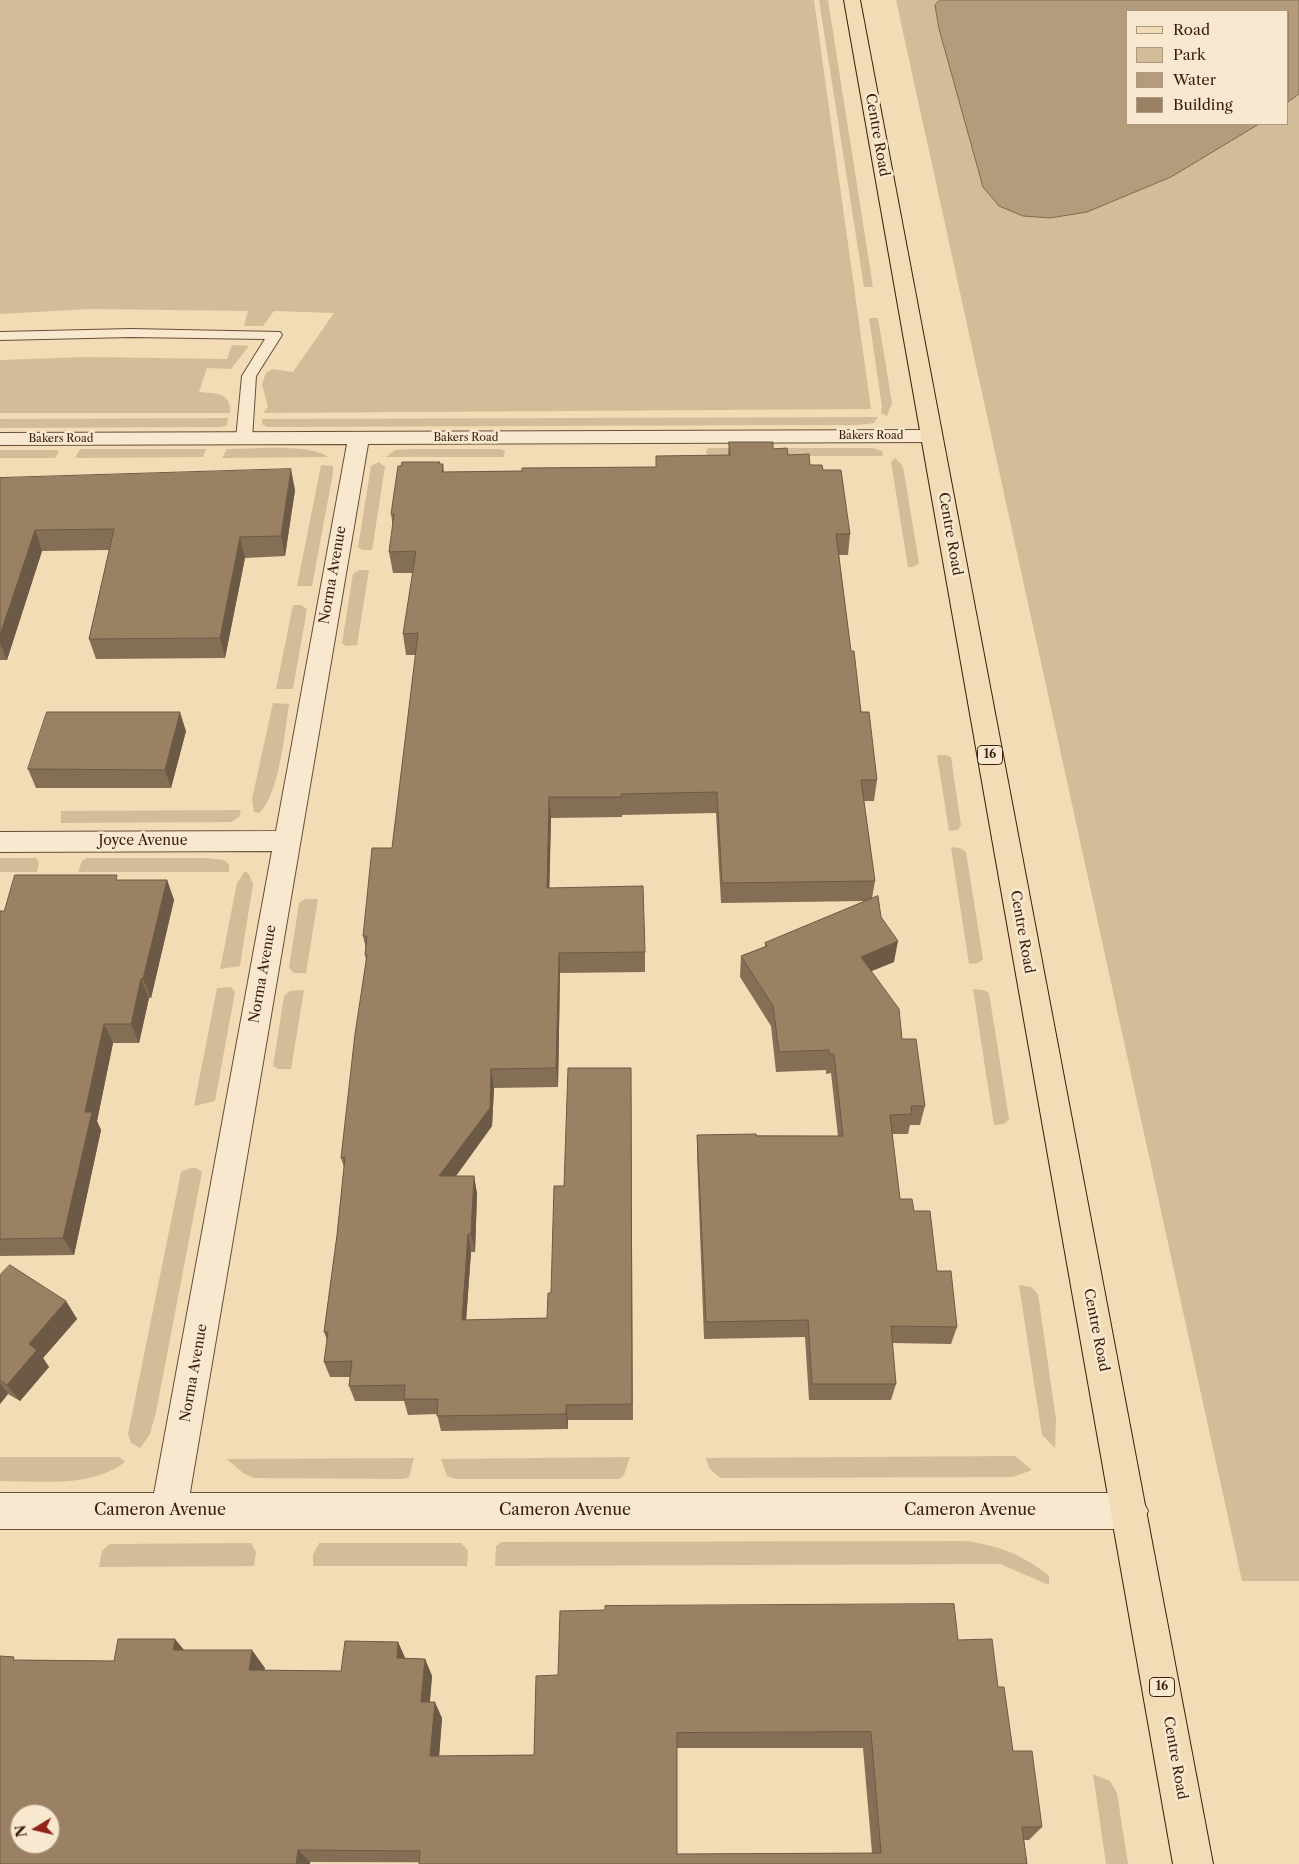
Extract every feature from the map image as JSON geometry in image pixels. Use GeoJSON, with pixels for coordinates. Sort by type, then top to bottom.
{"type":"FeatureCollection","features":[{"type":"Feature","properties":{"kind":"main road","name":"Centre Road"},"geometry":{"type":"LineString","coordinates":[[852,0],[1130,1511],[1193,1864]]}},
{"type":"Feature","properties":{"kind":"street","name":"Bakers Road"},"geometry":{"type":"LineString","coordinates":[[0,439],[932,436]]}},
{"type":"Feature","properties":{"kind":"street","name":"Norma Avenue"},"geometry":{"type":"LineString","coordinates":[[169,1510],[358,438]]}},
{"type":"Feature","properties":{"kind":"street","name":"Joyce Avenue"},"geometry":{"type":"LineString","coordinates":[[0,842],[287,841]]}},
{"type":"Feature","properties":{"kind":"street","name":"Cameron Avenue"},"geometry":{"type":"LineString","coordinates":[[0,1510],[1130,1511]]}},
{"type":"Feature","properties":{"kind":"lane"},"geometry":{"type":"LineString","coordinates":[[0,336],[131,334],[275,336],[249,376],[244,439]]}},
{"type":"Feature","properties":{"kind":"green space"},"geometry":{"type":"Polygon","coordinates":[[[0,0],[814,0],[871,409],[263,413],[268,407],[262,384],[266,373],[272,369],[293,372],[334,313],[274,311],[263,326],[244,326],[248,311],[90,309],[0,314],[0,0]]]}},
{"type":"Feature","properties":{"kind":"green space"},"geometry":{"type":"Polygon","coordinates":[[[819,0],[828,0],[873,287],[864,287],[819,0]]]}},
{"type":"Feature","properties":{"kind":"green space"},"geometry":{"type":"Polygon","coordinates":[[[896,0],[1299,0],[1299,1581],[1242,1581],[896,0]]]}},
{"type":"Feature","properties":{"kind":"green space"},"geometry":{"type":"Polygon","coordinates":[[[869,318],[878,318],[892,403],[887,416],[881,413],[882,407],[869,318]]]}},
{"type":"Feature","properties":{"kind":"green space"},"geometry":{"type":"Polygon","coordinates":[[[232,345],[249,346],[231,369],[207,368],[199,392],[225,397],[230,406],[230,413],[0,413],[0,360],[86,357],[227,359],[232,345]]]}},
{"type":"Feature","properties":{"kind":"green space"},"geometry":{"type":"Polygon","coordinates":[[[878,417],[874,423],[857,425],[267,427],[262,424],[262,419],[878,417]]]}},
{"type":"Feature","properties":{"kind":"green space"},"geometry":{"type":"Polygon","coordinates":[[[228,418],[227,425],[221,427],[0,428],[0,419],[228,418]]]}},
{"type":"Feature","properties":{"kind":"green space"},"geometry":{"type":"Polygon","coordinates":[[[294,448],[308,450],[328,457],[222,458],[227,449],[294,448]]]}},
{"type":"Feature","properties":{"kind":"green space"},"geometry":{"type":"Polygon","coordinates":[[[709,448],[873,448],[882,451],[883,456],[707,456],[706,451],[709,448]]]}},
{"type":"Feature","properties":{"kind":"green space"},"geometry":{"type":"Polygon","coordinates":[[[80,449],[206,449],[203,457],[75,458],[80,449]]]}},
{"type":"Feature","properties":{"kind":"green space"},"geometry":{"type":"Polygon","coordinates":[[[500,449],[505,451],[504,457],[386,457],[395,450],[500,449]]]}},
{"type":"Feature","properties":{"kind":"green space"},"geometry":{"type":"Polygon","coordinates":[[[0,450],[56,450],[59,452],[55,458],[0,458],[0,450]]]}},
{"type":"Feature","properties":{"kind":"green space"},"geometry":{"type":"Polygon","coordinates":[[[895,458],[902,465],[904,472],[919,563],[913,567],[908,567],[891,462],[895,458]]]}},
{"type":"Feature","properties":{"kind":"green space"},"geometry":{"type":"Polygon","coordinates":[[[379,462],[385,467],[372,550],[362,550],[358,547],[371,466],[379,462]]]}},
{"type":"Feature","properties":{"kind":"green space"},"geometry":{"type":"Polygon","coordinates":[[[321,465],[333,466],[333,473],[312,586],[297,586],[321,465]]]}},
{"type":"Feature","properties":{"kind":"green space"},"geometry":{"type":"Polygon","coordinates":[[[359,570],[369,570],[357,645],[346,646],[342,643],[353,574],[359,570]]]}},
{"type":"Feature","properties":{"kind":"green space"},"geometry":{"type":"Polygon","coordinates":[[[293,605],[301,605],[307,609],[293,689],[276,689],[293,605]]]}},
{"type":"Feature","properties":{"kind":"green space"},"geometry":{"type":"Polygon","coordinates":[[[273,703],[289,704],[276,778],[266,805],[259,813],[254,812],[252,799],[273,703]]]}},
{"type":"Feature","properties":{"kind":"green space"},"geometry":{"type":"Polygon","coordinates":[[[937,755],[951,757],[961,825],[958,830],[949,831],[937,755]]]}},
{"type":"Feature","properties":{"kind":"green space"},"geometry":{"type":"Polygon","coordinates":[[[241,810],[239,817],[232,822],[61,823],[61,811],[241,810]]]}},
{"type":"Feature","properties":{"kind":"green space"},"geometry":{"type":"Polygon","coordinates":[[[951,847],[960,848],[966,852],[983,959],[978,963],[969,964],[951,847]]]}},
{"type":"Feature","properties":{"kind":"green space"},"geometry":{"type":"Polygon","coordinates":[[[0,858],[36,858],[39,863],[37,872],[0,872],[0,858]]]}},
{"type":"Feature","properties":{"kind":"green space"},"geometry":{"type":"Polygon","coordinates":[[[87,858],[206,858],[224,860],[229,864],[229,872],[78,872],[82,861],[87,858]]]}},
{"type":"Feature","properties":{"kind":"green space"},"geometry":{"type":"Polygon","coordinates":[[[245,871],[249,874],[253,884],[240,966],[220,969],[237,883],[245,871]]]}},
{"type":"Feature","properties":{"kind":"green space"},"geometry":{"type":"Polygon","coordinates":[[[305,899],[318,899],[306,973],[294,973],[289,968],[299,903],[305,899]]]}},
{"type":"Feature","properties":{"kind":"green space"},"geometry":{"type":"Polygon","coordinates":[[[231,987],[235,992],[215,1101],[194,1106],[217,988],[231,987]]]}},
{"type":"Feature","properties":{"kind":"green space"},"geometry":{"type":"Polygon","coordinates":[[[973,989],[989,993],[1009,1119],[1004,1124],[994,1125],[973,989]]]}},
{"type":"Feature","properties":{"kind":"green space"},"geometry":{"type":"Polygon","coordinates":[[[304,990],[291,1069],[278,1069],[273,1066],[284,996],[290,991],[304,990]]]}},
{"type":"Feature","properties":{"kind":"green space"},"geometry":{"type":"Polygon","coordinates":[[[190,1168],[196,1168],[202,1172],[156,1412],[150,1434],[140,1448],[131,1443],[128,1434],[181,1172],[190,1168]]]}},
{"type":"Feature","properties":{"kind":"green space"},"geometry":{"type":"Polygon","coordinates":[[[1019,1285],[1031,1287],[1038,1294],[1056,1419],[1055,1448],[1042,1435],[1019,1285]]]}},
{"type":"Feature","properties":{"kind":"green space"},"geometry":{"type":"Polygon","coordinates":[[[1015,1456],[1032,1470],[1013,1477],[720,1478],[709,1468],[706,1458],[1015,1456]]]}},
{"type":"Feature","properties":{"kind":"green space"},"geometry":{"type":"Polygon","coordinates":[[[0,1457],[119,1457],[125,1462],[97,1476],[81,1479],[49,1482],[0,1481],[0,1457]]]}},
{"type":"Feature","properties":{"kind":"green space"},"geometry":{"type":"Polygon","coordinates":[[[630,1457],[624,1475],[619,1479],[456,1479],[447,1476],[441,1459],[630,1457]]]}},
{"type":"Feature","properties":{"kind":"green space"},"geometry":{"type":"Polygon","coordinates":[[[414,1458],[409,1477],[403,1479],[254,1478],[243,1473],[227,1459],[414,1458]]]}},
{"type":"Feature","properties":{"kind":"green space"},"geometry":{"type":"Polygon","coordinates":[[[965,1541],[999,1548],[1030,1562],[1049,1576],[1049,1585],[1000,1564],[495,1566],[496,1546],[502,1542],[965,1541]]]}},
{"type":"Feature","properties":{"kind":"green space"},"geometry":{"type":"Polygon","coordinates":[[[251,1543],[256,1552],[254,1566],[99,1567],[102,1551],[110,1544],[251,1543]]]}},
{"type":"Feature","properties":{"kind":"green space"},"geometry":{"type":"Polygon","coordinates":[[[319,1543],[461,1543],[468,1551],[467,1566],[313,1566],[313,1555],[319,1543]]]}},
{"type":"Feature","properties":{"kind":"green space"},"geometry":{"type":"Polygon","coordinates":[[[1093,1774],[1110,1781],[1117,1793],[1128,1864],[1106,1864],[1093,1774]]]}},
{"type":"Feature","properties":{"kind":"water"},"geometry":{"type":"Polygon","coordinates":[[[940,0],[1299,0],[1299,94],[1289,101],[1289,10],[1126,10],[1126,125],[1257,125],[1171,177],[1087,212],[1050,218],[1023,216],[999,206],[983,187],[939,29],[935,5],[940,0]]]}},
{"type":"Feature","properties":{"kind":"building"},"geometry":{"type":"Polygon","coordinates":[[[729,442],[773,442],[773,449],[787,448],[788,455],[809,454],[810,465],[822,465],[823,470],[841,470],[850,534],[836,534],[851,651],[854,651],[861,712],[869,712],[877,780],[861,780],[875,881],[722,883],[717,792],[621,794],[622,797],[549,797],[547,888],[643,886],[645,952],[559,953],[556,1068],[491,1069],[490,1108],[439,1176],[474,1176],[471,1234],[468,1234],[462,1320],[547,1318],[548,1293],[551,1293],[554,1186],[564,1186],[568,1068],[631,1068],[632,1404],[566,1405],[566,1414],[437,1416],[438,1399],[404,1399],[405,1385],[349,1386],[352,1361],[324,1362],[328,1332],[324,1332],[337,1235],[345,1157],[341,1158],[355,1034],[367,955],[365,955],[367,936],[363,936],[372,848],[392,848],[418,633],[403,634],[416,551],[389,552],[394,514],[391,514],[398,466],[401,466],[402,462],[440,462],[439,464],[443,464],[442,472],[522,471],[522,468],[656,467],[656,456],[730,455],[729,442]]]}},
{"type":"Feature","properties":{"kind":"building"},"geometry":{"type":"Polygon","coordinates":[[[291,469],[281,536],[240,537],[220,638],[89,639],[114,529],[35,530],[0,635],[0,478],[291,469]]]}},
{"type":"Feature","properties":{"kind":"building"},"geometry":{"type":"Polygon","coordinates":[[[47,712],[180,712],[165,770],[28,769],[47,712]]]}},
{"type":"Feature","properties":{"kind":"building"},"geometry":{"type":"Polygon","coordinates":[[[15,875],[117,875],[116,880],[167,880],[131,1024],[104,1024],[85,1112],[92,1112],[63,1238],[0,1239],[0,911],[4,911],[15,875]]]}},
{"type":"Feature","properties":{"kind":"building"},"geometry":{"type":"Polygon","coordinates":[[[878,896],[881,917],[898,941],[861,957],[899,1009],[902,1039],[916,1039],[925,1106],[911,1106],[912,1114],[890,1115],[900,1199],[912,1199],[914,1211],[930,1211],[937,1271],[951,1271],[957,1327],[891,1326],[896,1384],[812,1384],[808,1320],[706,1322],[697,1135],[843,1136],[834,1054],[829,1054],[829,1050],[779,1052],[773,1006],[741,956],[767,946],[765,943],[878,896]]]}},
{"type":"Feature","properties":{"kind":"building"},"geometry":{"type":"Polygon","coordinates":[[[10,1265],[66,1301],[29,1344],[37,1350],[7,1385],[0,1380],[0,1275],[10,1265]]]}},
{"type":"Feature","properties":{"kind":"building"},"geometry":{"type":"Polygon","coordinates":[[[954,1604],[958,1640],[992,1639],[998,1687],[1004,1687],[1013,1751],[1032,1751],[1042,1827],[1022,1827],[1027,1864],[419,1864],[420,1851],[298,1850],[296,1864],[0,1864],[0,1656],[14,1657],[13,1660],[114,1661],[118,1639],[175,1639],[173,1650],[252,1650],[249,1670],[341,1671],[345,1641],[398,1642],[397,1658],[425,1659],[421,1702],[435,1702],[430,1756],[534,1755],[536,1676],[558,1675],[560,1611],[605,1610],[605,1606],[954,1604]],[[871,1732],[677,1733],[677,1854],[881,1853],[871,1732]]]}}]}
